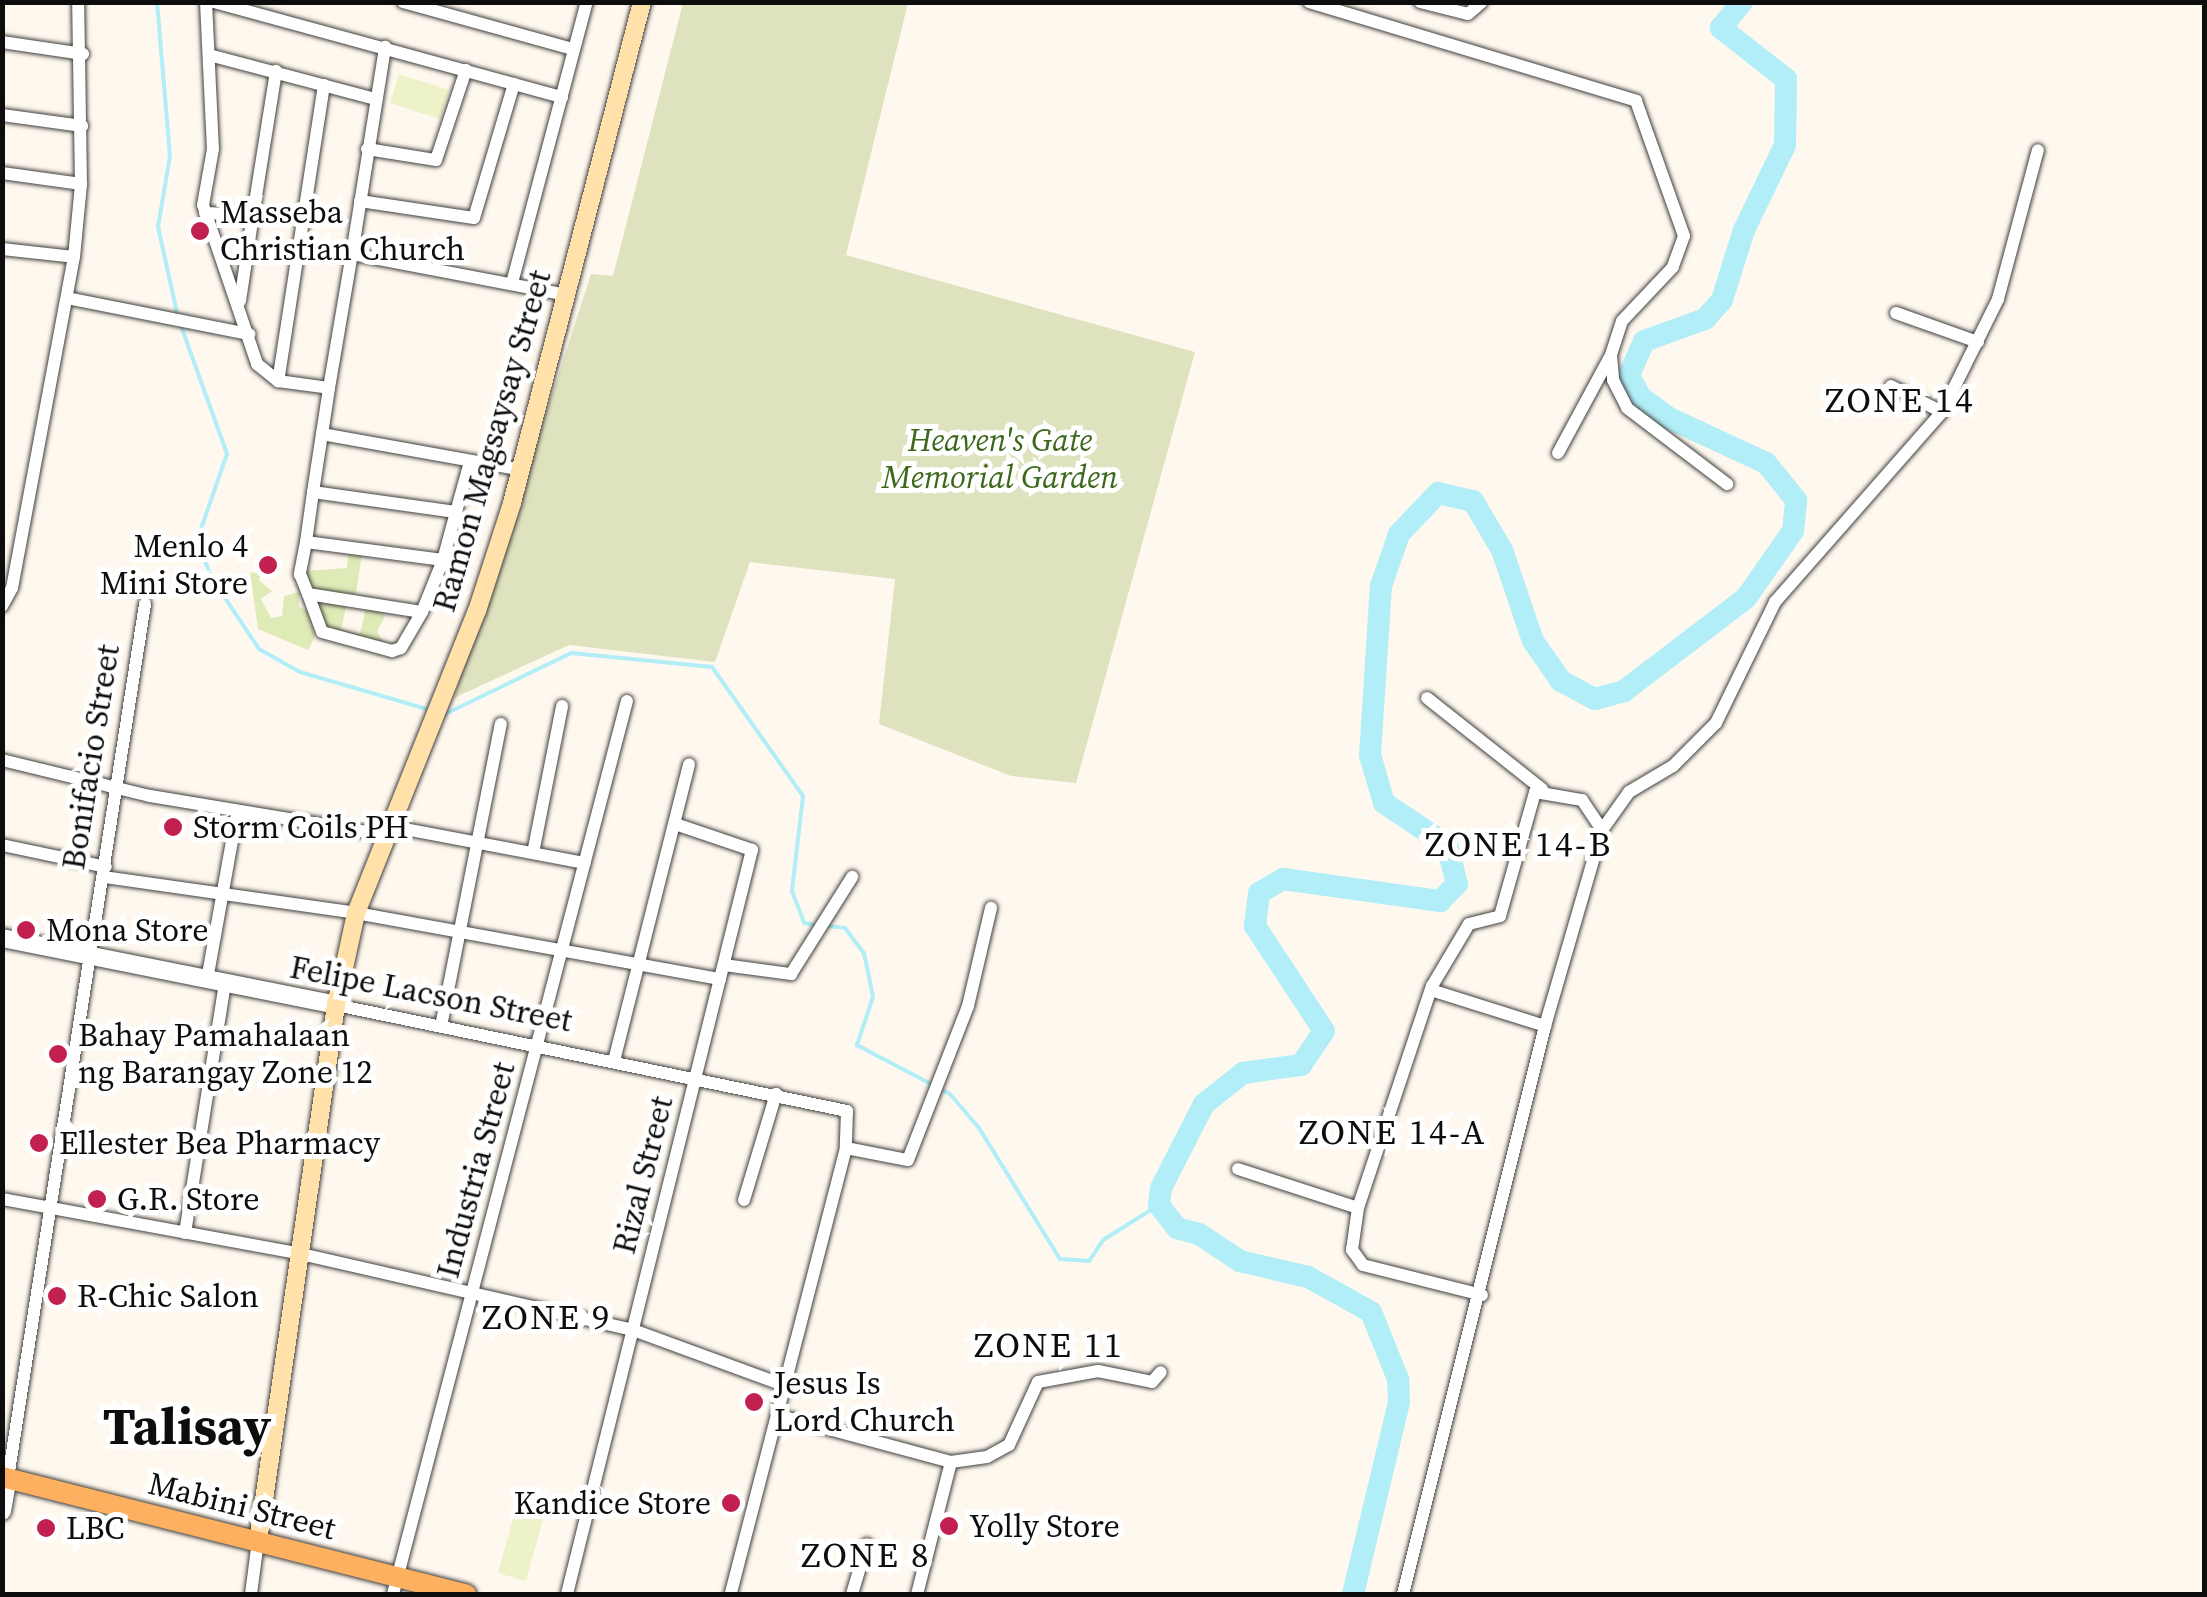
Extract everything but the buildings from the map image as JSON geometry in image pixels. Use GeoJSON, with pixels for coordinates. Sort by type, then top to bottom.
{"type":"FeatureCollection","features":[{"type":"Feature","properties":{"kind":"main road","name":"Ramon Magsaysay Street"},"geometry":{"type":"LineString","coordinates":[[258,1541],[336,1005],[356,912],[477,611],[522,470],[642,2]]}},
{"type":"Feature","properties":{"kind":"main road","name":"Mabini Street"},"geometry":{"type":"LineString","coordinates":[[6,1478],[258,1541],[396,1586],[466,1594]]}},
{"type":"Feature","properties":{"kind":"street"},"geometry":{"type":"LineString","coordinates":[[2,606],[12,588],[74,256],[82,184],[83,54],[78,2]]}},
{"type":"Feature","properties":{"kind":"street"},"geometry":{"type":"LineString","coordinates":[[206,2],[213,149],[203,185],[205,214],[261,372],[278,381],[329,388]]}},
{"type":"Feature","properties":{"kind":"street"},"geometry":{"type":"LineString","coordinates":[[214,2],[562,97]]}},
{"type":"Feature","properties":{"kind":"street"},"geometry":{"type":"LineString","coordinates":[[403,2],[573,49]]}},
{"type":"Feature","properties":{"kind":"street"},"geometry":{"type":"LineString","coordinates":[[512,283],[587,2]]}},
{"type":"Feature","properties":{"kind":"street"},"geometry":{"type":"LineString","coordinates":[[1309,2],[1623,94],[1644,110],[1684,236],[1673,267],[1631,306],[1612,355],[1558,453]]}},
{"type":"Feature","properties":{"kind":"street"},"geometry":{"type":"LineString","coordinates":[[1420,2],[1468,14],[1482,2]]}},
{"type":"Feature","properties":{"kind":"street"},"geometry":{"type":"LineString","coordinates":[[2,42],[83,54]]}},
{"type":"Feature","properties":{"kind":"street"},"geometry":{"type":"LineString","coordinates":[[385,47],[300,574],[322,632],[392,651],[401,648],[422,612],[443,560],[470,462]]}},
{"type":"Feature","properties":{"kind":"street"},"geometry":{"type":"LineString","coordinates":[[209,55],[375,99]]}},
{"type":"Feature","properties":{"kind":"street"},"geometry":{"type":"LineString","coordinates":[[367,149],[436,160],[466,70]]}},
{"type":"Feature","properties":{"kind":"street"},"geometry":{"type":"LineString","coordinates":[[240,304],[276,71]]}},
{"type":"Feature","properties":{"kind":"street"},"geometry":{"type":"LineString","coordinates":[[360,202],[474,218],[514,84]]}},
{"type":"Feature","properties":{"kind":"street"},"geometry":{"type":"LineString","coordinates":[[278,381],[324,85]]}},
{"type":"Feature","properties":{"kind":"street"},"geometry":{"type":"LineString","coordinates":[[2,115],[82,126]]}},
{"type":"Feature","properties":{"kind":"street"},"geometry":{"type":"LineString","coordinates":[[1403,1594],[1482,1295],[1545,1026],[1602,830],[1629,792],[1672,766],[1716,724],[1775,602],[1942,412],[1978,342],[2013,256],[2038,150]]}},
{"type":"Feature","properties":{"kind":"street"},"geometry":{"type":"LineString","coordinates":[[2,173],[82,184]]}},
{"type":"Feature","properties":{"kind":"street"},"geometry":{"type":"LineString","coordinates":[[205,214],[253,215]]}},
{"type":"Feature","properties":{"kind":"street"},"geometry":{"type":"LineString","coordinates":[[2,249],[74,256]]}},
{"type":"Feature","properties":{"kind":"street"},"geometry":{"type":"LineString","coordinates":[[352,254],[566,295]]}},
{"type":"Feature","properties":{"kind":"street"},"geometry":{"type":"LineString","coordinates":[[67,298],[248,334]]}},
{"type":"Feature","properties":{"kind":"street"},"geometry":{"type":"LineString","coordinates":[[1896,313],[1978,342]]}},
{"type":"Feature","properties":{"kind":"street"},"geometry":{"type":"LineString","coordinates":[[1612,355],[1613,380],[1627,408],[1727,484]]}},
{"type":"Feature","properties":{"kind":"street"},"geometry":{"type":"LineString","coordinates":[[1891,386],[1942,412]]}},
{"type":"Feature","properties":{"kind":"street"},"geometry":{"type":"LineString","coordinates":[[322,434],[522,470]]}},
{"type":"Feature","properties":{"kind":"street"},"geometry":{"type":"LineString","coordinates":[[313,492],[456,512]]}},
{"type":"Feature","properties":{"kind":"street"},"geometry":{"type":"LineString","coordinates":[[306,542],[443,560]]}},
{"type":"Feature","properties":{"kind":"street"},"geometry":{"type":"LineString","coordinates":[[308,594],[422,612]]}},
{"type":"Feature","properties":{"kind":"street","name":"Bonifacio Street"},"geometry":{"type":"LineString","coordinates":[[2,1511],[145,604]]}},
{"type":"Feature","properties":{"kind":"street"},"geometry":{"type":"LineString","coordinates":[[1427,698],[1542,789],[1582,800],[1602,830]]}},
{"type":"Feature","properties":{"kind":"street","name":"Industria Street"},"geometry":{"type":"LineString","coordinates":[[396,1586],[628,700]]}},
{"type":"Feature","properties":{"kind":"street"},"geometry":{"type":"LineString","coordinates":[[534,853],[562,706]]}},
{"type":"Feature","properties":{"kind":"street"},"geometry":{"type":"LineString","coordinates":[[441,1026],[501,724]]}},
{"type":"Feature","properties":{"kind":"street"},"geometry":{"type":"LineString","coordinates":[[2,760],[237,812],[478,842],[585,863]]}},
{"type":"Feature","properties":{"kind":"street"},"geometry":{"type":"LineString","coordinates":[[614,1061],[689,764]]}},
{"type":"Feature","properties":{"kind":"street"},"geometry":{"type":"LineString","coordinates":[[1482,1295],[1362,1265],[1352,1250],[1358,1208],[1430,990],[1469,924],[1500,916],[1529,804],[1542,789]]}},
{"type":"Feature","properties":{"kind":"street"},"geometry":{"type":"LineString","coordinates":[[185,1233],[237,812]]}},
{"type":"Feature","properties":{"kind":"street","name":"Rizal Street"},"geometry":{"type":"LineString","coordinates":[[566,1594],[722,972],[750,845],[674,824]]}},
{"type":"Feature","properties":{"kind":"street"},"geometry":{"type":"LineString","coordinates":[[2,845],[104,872],[224,896],[356,912],[640,964],[786,978],[852,876]]}},
{"type":"Feature","properties":{"kind":"street"},"geometry":{"type":"LineString","coordinates":[[731,1594],[846,1148],[906,1162],[942,1082],[980,971],[992,908]]}},
{"type":"Feature","properties":{"kind":"street","name":"Felipe Lacson Street"},"geometry":{"type":"LineString","coordinates":[[2,938],[848,1111],[846,1148]]}},
{"type":"Feature","properties":{"kind":"street"},"geometry":{"type":"LineString","coordinates":[[1430,990],[1545,1026]]}},
{"type":"Feature","properties":{"kind":"street"},"geometry":{"type":"LineString","coordinates":[[744,1200],[776,1094]]}},
{"type":"Feature","properties":{"kind":"street"},"geometry":{"type":"LineString","coordinates":[[1238,1168],[1358,1208]]}},
{"type":"Feature","properties":{"kind":"street"},"geometry":{"type":"LineString","coordinates":[[2,1199],[301,1254],[633,1330],[786,1386]]}},
{"type":"Feature","properties":{"kind":"street"},"geometry":{"type":"LineString","coordinates":[[777,1415],[951,1462],[987,1457],[1008,1445],[1038,1382],[1098,1370],[1152,1382],[1161,1372]]}},
{"type":"Feature","properties":{"kind":"street"},"geometry":{"type":"LineString","coordinates":[[917,1594],[951,1462]]}},
{"type":"Feature","properties":{"kind":"street","name":"Ramon Magsaysay Street"},"geometry":{"type":"LineString","coordinates":[[251,1594],[258,1541]]}},
{"type":"Feature","properties":{"kind":"street"},"geometry":{"type":"LineString","coordinates":[[852,1594],[868,1544]]}},
{"type":"Feature","properties":{"kind":"green space","name":"Heaven's Gate Memorial Garden"},"geometry":{"type":"Polygon","coordinates":[[[683,3],[908,3],[846,255],[1195,352],[1076,783],[1011,776],[879,724],[895,579],[750,562],[715,662],[569,645],[454,698],[591,274],[613,276],[683,3]]]}},
{"type":"Feature","properties":{"kind":"green space"},"geometry":{"type":"Polygon","coordinates":[[[399,74],[449,90],[440,119],[390,103],[399,74]]]}},
{"type":"Feature","properties":{"kind":"green space"},"geometry":{"type":"Polygon","coordinates":[[[349,550],[362,554],[356,594],[309,592],[306,571],[347,568],[349,550]]]}},
{"type":"Feature","properties":{"kind":"green space"},"geometry":{"type":"Polygon","coordinates":[[[250,572],[261,574],[259,580],[272,591],[261,599],[271,618],[282,616],[284,596],[299,592],[299,607],[307,611],[315,637],[308,650],[258,629],[250,572]]]}},
{"type":"Feature","properties":{"kind":"green space"},"geometry":{"type":"Polygon","coordinates":[[[317,598],[364,605],[346,607],[341,630],[360,634],[366,608],[377,609],[385,616],[377,632],[385,644],[323,631],[317,598]]]}},
{"type":"Feature","properties":{"kind":"green space"},"geometry":{"type":"Polygon","coordinates":[[[515,1511],[543,1519],[526,1581],[498,1573],[515,1511]]]}},
{"type":"Feature","properties":{"kind":"waterway"},"geometry":{"type":"LineString","coordinates":[[157,2],[170,156],[158,227],[178,317]]}},
{"type":"Feature","properties":{"kind":"waterway"},"geometry":{"type":"LineString","coordinates":[[1353,1594],[1399,1402],[1398,1379],[1371,1312],[1308,1277],[1240,1261],[1199,1234],[1177,1228],[1159,1205],[1161,1188],[1204,1104],[1243,1073],[1301,1065],[1324,1031],[1255,926],[1259,893],[1283,879],[1440,901],[1457,884],[1447,845],[1384,803],[1370,755],[1381,586],[1399,534],[1438,493],[1473,501],[1502,550],[1533,641],[1561,681],[1595,699],[1624,691],[1746,598],[1793,531],[1796,500],[1766,463],[1669,418],[1641,398],[1629,375],[1644,341],[1705,319],[1722,300],[1744,230],[1785,145],[1786,79],[1721,28],[1742,2]]}},
{"type":"Feature","properties":{"kind":"waterway"},"geometry":{"type":"LineString","coordinates":[[181,326],[227,454],[197,540],[211,577],[259,649],[300,672],[430,710]]}},
{"type":"Feature","properties":{"kind":"waterway"},"geometry":{"type":"LineString","coordinates":[[443,715],[571,653],[712,667],[803,796],[792,891],[804,923],[817,925]]}},
{"type":"Feature","properties":{"kind":"waterway"},"geometry":{"type":"LineString","coordinates":[[827,926],[845,928],[864,953],[873,997],[857,1045],[950,1094],[979,1128],[1060,1259],[1089,1261],[1103,1240],[1159,1205]]}},
{"type":"Feature","properties":{"kind":"place","name":"Masseba Christian Church"},"geometry":{"type":"Point","coordinates":[200,231]}},
{"type":"Feature","properties":{"kind":"place","name":"Menlo 4 Mini Store"},"geometry":{"type":"Point","coordinates":[268,565]}},
{"type":"Feature","properties":{"kind":"place","name":"Storm Coils PH"},"geometry":{"type":"Point","coordinates":[173,827]}},
{"type":"Feature","properties":{"kind":"place","name":"Mona Store"},"geometry":{"type":"Point","coordinates":[26,930]}},
{"type":"Feature","properties":{"kind":"place","name":"Bahay Pamahalaan ng Barangay Zone 12"},"geometry":{"type":"Point","coordinates":[58,1054]}},
{"type":"Feature","properties":{"kind":"place","name":"Ellester Bea Pharmacy"},"geometry":{"type":"Point","coordinates":[39,1143]}},
{"type":"Feature","properties":{"kind":"place","name":"G.R. Store"},"geometry":{"type":"Point","coordinates":[97,1199]}},
{"type":"Feature","properties":{"kind":"place","name":"R-Chic Salon"},"geometry":{"type":"Point","coordinates":[57,1296]}},
{"type":"Feature","properties":{"kind":"place","name":"Jesus Is Lord Church"},"geometry":{"type":"Point","coordinates":[754,1402]}},
{"type":"Feature","properties":{"kind":"place","name":"Kandice Store"},"geometry":{"type":"Point","coordinates":[731,1503]}},
{"type":"Feature","properties":{"kind":"place","name":"Yolly Store"},"geometry":{"type":"Point","coordinates":[949,1526]}},
{"type":"Feature","properties":{"kind":"place","name":"LBC"},"geometry":{"type":"Point","coordinates":[46,1528]}},
{"type":"Feature","properties":{"kind":"district","name":"ZONE 14"},"geometry":{"type":"Point","coordinates":[1900,400]}},
{"type":"Feature","properties":{"kind":"district","name":"ZONE 14-B"},"geometry":{"type":"Point","coordinates":[1519,844]}},
{"type":"Feature","properties":{"kind":"district","name":"ZONE 14-A"},"geometry":{"type":"Point","coordinates":[1393,1132]}},
{"type":"Feature","properties":{"kind":"district","name":"ZONE 9"},"geometry":{"type":"Point","coordinates":[547,1317]}},
{"type":"Feature","properties":{"kind":"district","name":"ZONE 11"},"geometry":{"type":"Point","coordinates":[1049,1345]}},
{"type":"Feature","properties":{"kind":"district","name":"Talisay"},"geometry":{"type":"Point","coordinates":[187,1426]}},
{"type":"Feature","properties":{"kind":"district","name":"ZONE 8"},"geometry":{"type":"Point","coordinates":[866,1555]}}]}
